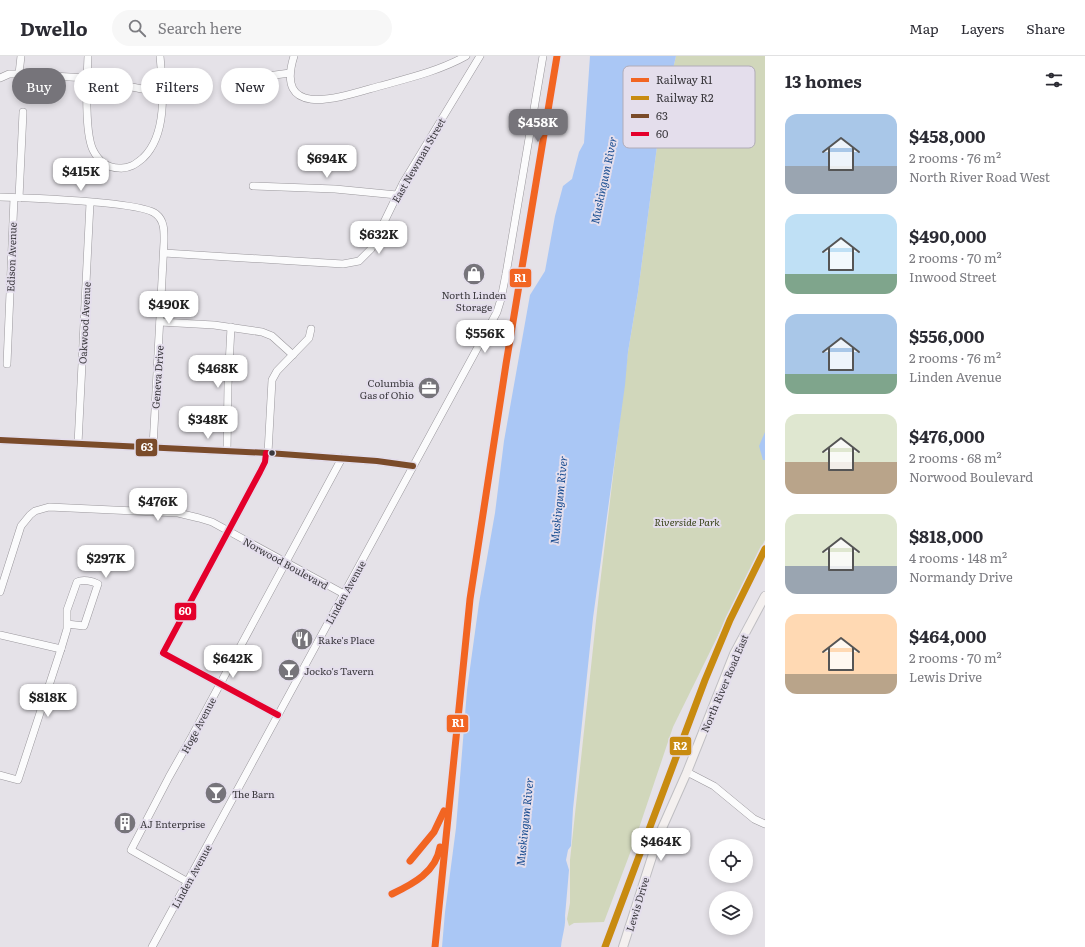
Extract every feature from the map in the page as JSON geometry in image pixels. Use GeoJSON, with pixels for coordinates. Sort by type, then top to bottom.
{"type":"FeatureCollection","features":[{"type":"Feature","properties":{"kind":"main road","name":"North River Road East"},"geometry":{"type":"LineString","coordinates":[[687,772],[734,654],[765,596]]}},
{"type":"Feature","properties":{"kind":"main road","name":"Lewis Drive"},"geometry":{"type":"LineString","coordinates":[[623,947],[657,842],[687,772]]}},
{"type":"Feature","properties":{"kind":"street"},"geometry":{"type":"LineString","coordinates":[[20,68],[21,56]]}},
{"type":"Feature","properties":{"kind":"street"},"geometry":{"type":"LineString","coordinates":[[87,68],[88,56]]}},
{"type":"Feature","properties":{"kind":"street"},"geometry":{"type":"LineString","coordinates":[[160,56],[161,68]]}},
{"type":"Feature","properties":{"kind":"street"},"geometry":{"type":"LineString","coordinates":[[294,56],[290,73],[292,86],[298,94],[308,99],[321,101],[340,98],[424,74],[453,63],[466,56]]}},
{"type":"Feature","properties":{"kind":"street","name":"East Newman Street"},"geometry":{"type":"LineString","coordinates":[[164,253],[343,264],[353,263],[362,259],[371,249],[412,167],[480,56]]}},
{"type":"Feature","properties":{"kind":"street","name":"Linden Avenue"},"geometry":{"type":"LineString","coordinates":[[152,947],[497,312],[502,299],[543,56]]}},
{"type":"Feature","properties":{"kind":"street"},"geometry":{"type":"LineString","coordinates":[[279,74],[290,73]]}},
{"type":"Feature","properties":{"kind":"street"},"geometry":{"type":"LineString","coordinates":[[0,78],[12,74]]}},
{"type":"Feature","properties":{"kind":"street"},"geometry":{"type":"LineString","coordinates":[[88,104],[89,133],[92,149],[102,162],[114,168],[127,168],[134,165],[147,154],[154,144],[159,131],[162,104]]}},
{"type":"Feature","properties":{"kind":"street","name":"Edison Avenue"},"geometry":{"type":"LineString","coordinates":[[7,364],[4,332],[23,112]]}},
{"type":"Feature","properties":{"kind":"street"},"geometry":{"type":"LineString","coordinates":[[253,186],[335,189],[391,193],[397,195]]}},
{"type":"Feature","properties":{"kind":"street"},"geometry":{"type":"LineString","coordinates":[[0,197],[90,203]]}},
{"type":"Feature","properties":{"kind":"street","name":"Geneva Drive"},"geometry":{"type":"LineString","coordinates":[[90,203],[144,209],[156,213],[164,225],[164,253],[153,447]]}},
{"type":"Feature","properties":{"kind":"street","name":"Oakwood Avenue"},"geometry":{"type":"LineString","coordinates":[[78,444],[90,203]]}},
{"type":"Feature","properties":{"kind":"street"},"geometry":{"type":"LineString","coordinates":[[160,322],[231,327],[269,334],[293,355]]}},
{"type":"Feature","properties":{"kind":"street"},"geometry":{"type":"LineString","coordinates":[[227,451],[231,327]]}},
{"type":"Feature","properties":{"kind":"street"},"geometry":{"type":"LineString","coordinates":[[278,715],[163,653],[265,462],[267,453],[272,380],[277,371],[308,338],[311,329]]}},
{"type":"Feature","properties":{"kind":"street"},"geometry":{"type":"LineString","coordinates":[[0,440],[267,453],[342,458],[413,466]]}},
{"type":"Feature","properties":{"kind":"street","name":"Hoge Avenue"},"geometry":{"type":"LineString","coordinates":[[188,882],[131,850],[342,458]]}},
{"type":"Feature","properties":{"kind":"street","name":"Norwood Boulevard"},"geometry":{"type":"LineString","coordinates":[[0,592],[21,526],[35,510],[44,507],[68,507],[185,514],[212,522],[344,594]]}},
{"type":"Feature","properties":{"kind":"street"},"geometry":{"type":"LineString","coordinates":[[0,775],[18,780],[61,650],[67,624],[68,610],[77,582],[80,580],[98,584],[84,626],[67,624]]}},
{"type":"Feature","properties":{"kind":"street"},"geometry":{"type":"LineString","coordinates":[[0,635],[61,650]]}},
{"type":"Feature","properties":{"kind":"street"},"geometry":{"type":"LineString","coordinates":[[687,772],[714,786],[754,819],[765,824]]}},
{"type":"Feature","properties":{"kind":"green space","name":"Riverside Park"},"geometry":{"type":"Polygon","coordinates":[[[676,56],[765,56],[765,540],[673,727],[635,840],[604,922],[574,923],[569,926],[567,919],[570,903],[570,860],[600,584],[628,352],[638,292],[657,148],[755,148],[755,66],[674,66],[676,56]]]}},
{"type":"Feature","properties":{"kind":"water","name":"Muskingum River"},"geometry":{"type":"Polygon","coordinates":[[[590,56],[676,56],[674,66],[623,66],[623,148],[657,148],[593,618],[573,809],[571,846],[568,850],[566,860],[569,870],[561,947],[442,947],[456,828],[467,690],[479,603],[495,513],[504,441],[530,295],[545,271],[555,216],[563,186],[572,179],[579,152],[584,143],[590,56]]]}},
{"type":"Feature","properties":{"kind":"water"},"geometry":{"type":"Polygon","coordinates":[[[765,432],[765,460],[763,460],[759,446],[765,432]]]}},
{"type":"Feature","properties":{"kind":"rail line","name":"R1"},"geometry":{"type":"LineString","coordinates":[[435,947],[470,599],[506,364],[557,56]]}},
{"type":"Feature","properties":{"kind":"rail line","name":"R2"},"geometry":{"type":"LineString","coordinates":[[605,947],[705,680],[730,620],[765,549]]}},
{"type":"Feature","properties":{"kind":"rail line","name":"R1"},"geometry":{"type":"LineString","coordinates":[[410,861],[434,832],[444,811]]}},
{"type":"Feature","properties":{"kind":"rail line","name":"R1"},"geometry":{"type":"LineString","coordinates":[[392,894],[408,886],[429,870],[438,856],[440,847]]}},
{"type":"Feature","properties":{"kind":"transit line","name":"63"},"geometry":{"type":"LineString","coordinates":[[0,440],[268,453],[377,461],[413,466]]}},
{"type":"Feature","properties":{"kind":"transit line","name":"60"},"geometry":{"type":"LineString","coordinates":[[266,453],[265,462],[260,472],[163,653],[278,715]]}},
{"type":"Feature","properties":{"kind":"place","name":"North Linden Storage"},"geometry":{"type":"Point","coordinates":[474,274]}},
{"type":"Feature","properties":{"kind":"place","name":"Columbia Gas of Ohio"},"geometry":{"type":"Point","coordinates":[429,388]}},
{"type":"Feature","properties":{"kind":"place","name":"Rake's Place"},"geometry":{"type":"Point","coordinates":[302,639]}},
{"type":"Feature","properties":{"kind":"place","name":"Jocko's Tavern"},"geometry":{"type":"Point","coordinates":[289,670]}},
{"type":"Feature","properties":{"kind":"place","name":"The Barn"},"geometry":{"type":"Point","coordinates":[216,793]}},
{"type":"Feature","properties":{"kind":"place","name":"AJ Enterprise"},"geometry":{"type":"Point","coordinates":[125,823]}}]}
